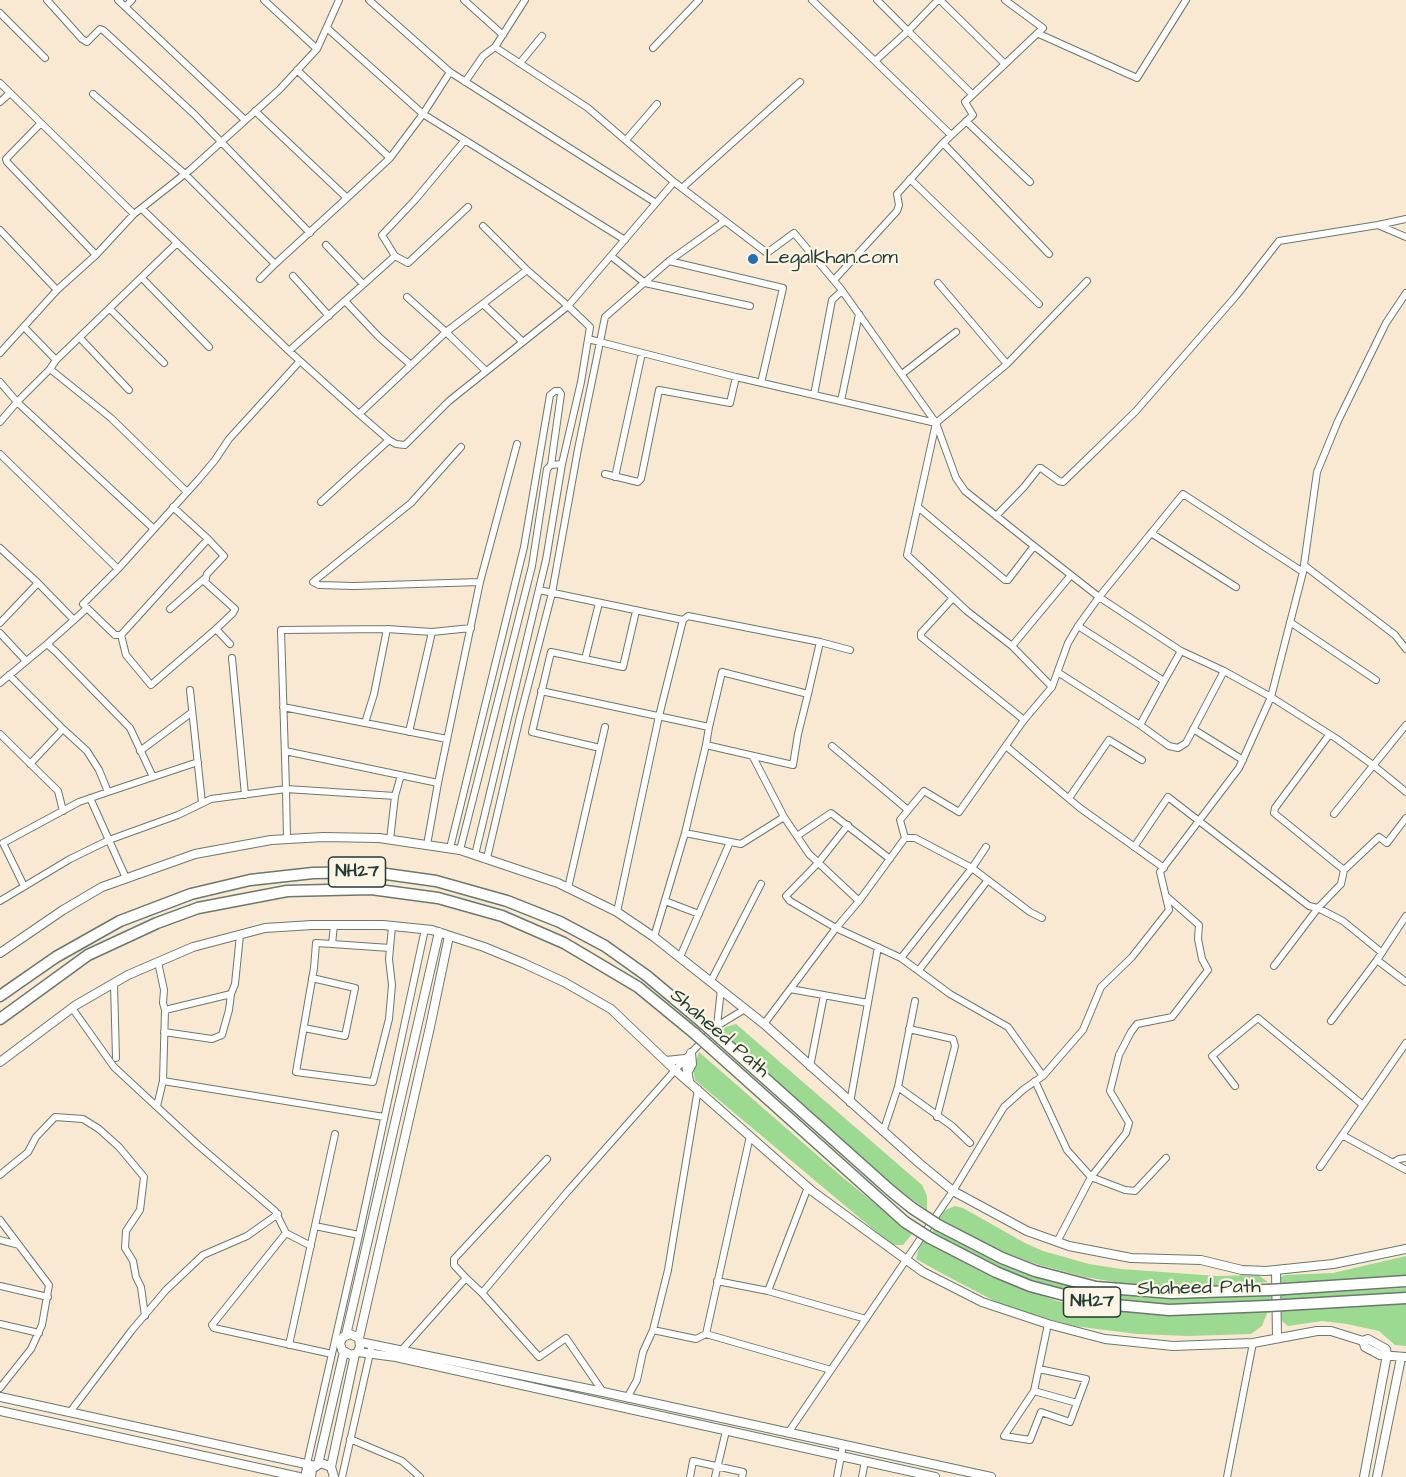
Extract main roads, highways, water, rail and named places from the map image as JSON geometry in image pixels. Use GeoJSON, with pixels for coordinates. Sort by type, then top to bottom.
{"type":"FeatureCollection","features":[{"type":"Feature","properties":{"kind":"highway","name":"Shaheed Path"},"geometry":{"type":"LineString","coordinates":[[0,996],[56,957],[120,921],[191,894],[250,880],[313,873],[372,872],[436,881],[507,901],[561,922],[605,946],[647,976],[703,1023],[912,1208],[938,1225],[1002,1258],[1096,1287],[1171,1293],[1268,1290],[1406,1281]]}},
{"type":"Feature","properties":{"kind":"highway","name":"Shaheed Path"},"geometry":{"type":"LineString","coordinates":[[0,1019],[88,955],[157,923],[198,908],[287,891],[371,888],[438,898],[502,916],[564,943],[638,987],[694,1033],[905,1221],[930,1238],[996,1272],[1030,1286],[1094,1303],[1169,1310],[1406,1298]]}},
{"type":"Feature","properties":{"kind":"place","name":"LegalKhan.com"},"geometry":{"type":"Point","coordinates":[753,259]}}]}
